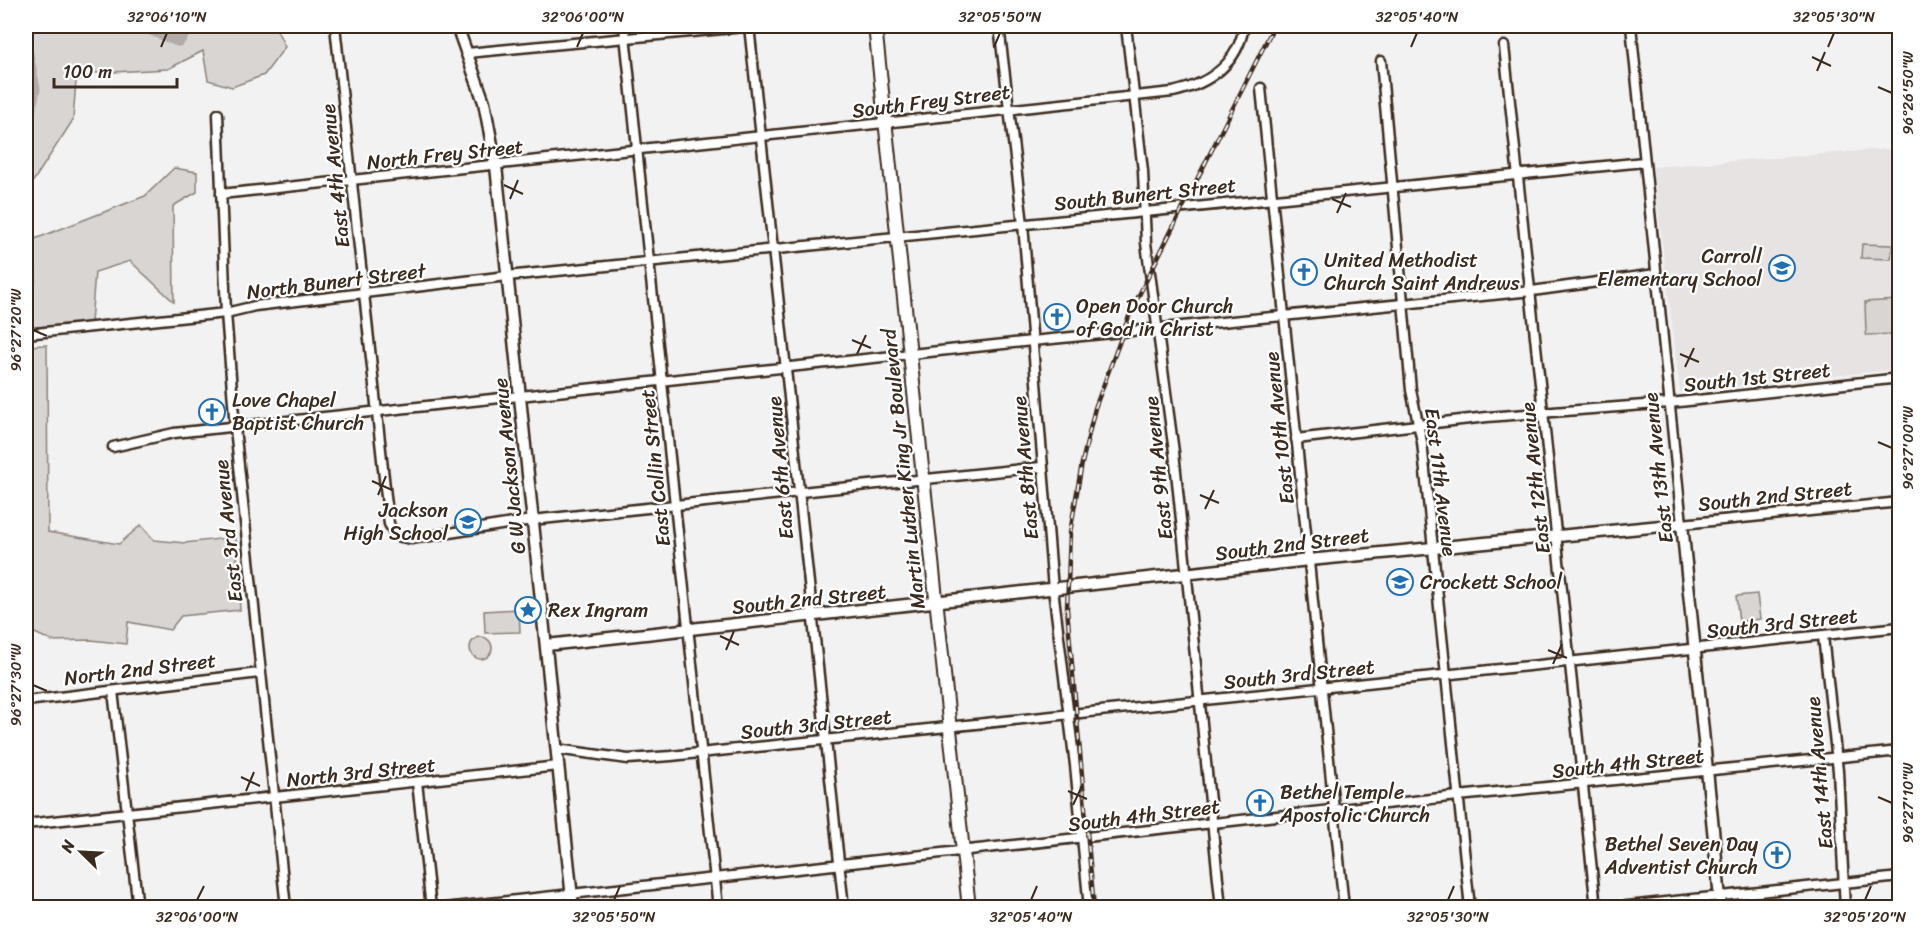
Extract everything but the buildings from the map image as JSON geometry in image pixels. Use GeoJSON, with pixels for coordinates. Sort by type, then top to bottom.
{"type":"FeatureCollection","features":[{"type":"Feature","properties":{"kind":"main road","name":"Martin Luther King Jr Boulevard"},"geometry":{"type":"LineString","coordinates":[[875,26],[969,908]]}},
{"type":"Feature","properties":{"kind":"street","name":"East 4th Avenue"},"geometry":{"type":"LineString","coordinates":[[335,26],[389,524],[396,536],[411,539],[532,520]]}},
{"type":"Feature","properties":{"kind":"street","name":"G W Jackson Avenue"},"geometry":{"type":"LineString","coordinates":[[457,26],[484,102],[496,166],[573,908]]}},
{"type":"Feature","properties":{"kind":"street","name":"East Collin Street"},"geometry":{"type":"LineString","coordinates":[[624,26],[636,150],[651,262],[718,908]]}},
{"type":"Feature","properties":{"kind":"street","name":"East 6th Avenue"},"geometry":{"type":"LineString","coordinates":[[749,26],[844,908]]}},
{"type":"Feature","properties":{"kind":"street"},"geometry":{"type":"LineString","coordinates":[[467,53],[755,26]]}},
{"type":"Feature","properties":{"kind":"street","name":"East 8th Avenue"},"geometry":{"type":"LineString","coordinates":[[999,26],[1023,224],[1041,467],[1089,908]]}},
{"type":"Feature","properties":{"kind":"street","name":"East 9th Avenue"},"geometry":{"type":"LineString","coordinates":[[1126,26],[1145,210],[1146,243],[1159,329],[1221,908]]}},
{"type":"Feature","properties":{"kind":"street","name":"South Frey Street"},"geometry":{"type":"LineString","coordinates":[[636,150],[1185,89],[1202,83],[1224,68],[1238,47],[1244,26]]}},
{"type":"Feature","properties":{"kind":"street","name":"East 13th Avenue"},"geometry":{"type":"LineString","coordinates":[[1630,26],[1683,524],[1720,902]]}},
{"type":"Feature","properties":{"kind":"street","name":"East 12th Avenue"},"geometry":{"type":"LineString","coordinates":[[1504,46],[1532,291],[1596,908]]}},
{"type":"Feature","properties":{"kind":"street","name":"East 11th Avenue"},"geometry":{"type":"LineString","coordinates":[[1381,60],[1411,390],[1419,425],[1433,547],[1470,908]]}},
{"type":"Feature","properties":{"kind":"street","name":"East 10th Avenue"},"geometry":{"type":"LineString","coordinates":[[1261,88],[1344,908]]}},
{"type":"Feature","properties":{"kind":"street","name":"East 3rd Avenue"},"geometry":{"type":"LineString","coordinates":[[218,114],[226,313],[235,428],[259,673],[286,908]]}},
{"type":"Feature","properties":{"kind":"street","name":"North Frey Street"},"geometry":{"type":"LineString","coordinates":[[221,194],[636,150]]}},
{"type":"Feature","properties":{"kind":"street","name":"South Bunert Street"},"geometry":{"type":"LineString","coordinates":[[651,262],[1271,197],[1644,162]]}},
{"type":"Feature","properties":{"kind":"street","name":"North Bunert Street"},"geometry":{"type":"LineString","coordinates":[[26,334],[226,313],[255,306],[507,276],[651,262]]}},
{"type":"Feature","properties":{"kind":"street"},"geometry":{"type":"LineString","coordinates":[[113,447],[174,434],[911,356],[1032,341],[1532,291],[1656,274]]}},
{"type":"Feature","properties":{"kind":"street","name":"South 1st Street"},"geometry":{"type":"LineString","coordinates":[[1296,439],[1419,425],[1670,403],[1899,378]]}},
{"type":"Feature","properties":{"kind":"street"},"geometry":{"type":"LineString","coordinates":[[532,520],[675,507],[1041,467]]}},
{"type":"Feature","properties":{"kind":"street","name":"South 2nd Street"},"geometry":{"type":"LineString","coordinates":[[689,631],[1309,560],[1899,502]]}},
{"type":"Feature","properties":{"kind":"street","name":"South 3rd Street"},"geometry":{"type":"LineString","coordinates":[[702,753],[1899,627]]}},
{"type":"Feature","properties":{"kind":"street"},"geometry":{"type":"LineString","coordinates":[[547,645],[689,631]]}},
{"type":"Feature","properties":{"kind":"street","name":"East 14th Avenue"},"geometry":{"type":"LineString","coordinates":[[1823,636],[1837,758],[1845,908]]}},
{"type":"Feature","properties":{"kind":"street","name":"North 2nd Street"},"geometry":{"type":"LineString","coordinates":[[26,701],[259,673]]}},
{"type":"Feature","properties":{"kind":"street"},"geometry":{"type":"LineString","coordinates":[[113,691],[138,908]]}},
{"type":"Feature","properties":{"kind":"street"},"geometry":{"type":"LineString","coordinates":[[556,749],[628,759],[702,753]]}},
{"type":"Feature","properties":{"kind":"street","name":"South 4th Street"},"geometry":{"type":"LineString","coordinates":[[444,908],[1458,796],[1899,751]]}},
{"type":"Feature","properties":{"kind":"street","name":"North 3rd Street"},"geometry":{"type":"LineString","coordinates":[[26,824],[558,766]]}},
{"type":"Feature","properties":{"kind":"street"},"geometry":{"type":"LineString","coordinates":[[417,782],[431,908]]}},
{"type":"Feature","properties":{"kind":"street"},"geometry":{"type":"LineString","coordinates":[[1609,908],[1720,902],[1843,883],[1899,878]]}},
{"type":"Feature","properties":{"kind":"shaded area"},"geometry":{"type":"Polygon","coordinates":[[[26,26],[275,26],[285,47],[264,75],[232,87],[208,80],[203,51],[168,69],[95,73],[76,81],[73,120],[32,183],[26,202],[26,26]]]}},
{"type":"Feature","properties":{"kind":"shaded area","name":"Carroll Elementary School"},"geometry":{"type":"Polygon","coordinates":[[[1899,148],[1899,369],[1680,392],[1653,167],[1899,148]]]}},
{"type":"Feature","properties":{"kind":"shaded area"},"geometry":{"type":"Polygon","coordinates":[[[174,168],[197,172],[197,192],[173,206],[174,302],[130,261],[95,272],[91,323],[26,328],[26,210],[35,239],[145,196],[174,168]]]}},
{"type":"Feature","properties":{"kind":"shaded area"},"geometry":{"type":"Polygon","coordinates":[[[1862,244],[1892,245],[1891,259],[1861,258],[1862,244]]]}},
{"type":"Feature","properties":{"kind":"shaded area"},"geometry":{"type":"Polygon","coordinates":[[[1897,300],[1898,334],[1866,335],[1865,302],[1897,300]]]}},
{"type":"Feature","properties":{"kind":"shaded area"},"geometry":{"type":"Polygon","coordinates":[[[47,345],[48,532],[119,544],[141,525],[154,540],[185,543],[236,537],[240,610],[181,616],[170,630],[128,622],[126,644],[91,640],[52,641],[26,629],[26,602],[29,602],[26,597],[26,346],[47,345]]]}},
{"type":"Feature","properties":{"kind":"shaded area"},"geometry":{"type":"Polygon","coordinates":[[[1757,594],[1760,619],[1739,622],[1736,596],[1757,594]]]}},
{"type":"Feature","properties":{"kind":"shaded area"},"geometry":{"type":"Polygon","coordinates":[[[519,609],[520,632],[485,633],[484,611],[519,609]]]}},
{"type":"Feature","properties":{"kind":"shaded area"},"geometry":{"type":"Polygon","coordinates":[[[481,637],[489,640],[492,648],[489,656],[481,659],[473,656],[470,648],[473,640],[481,637]]]}},
{"type":"Feature","properties":{"kind":"waterway"},"geometry":{"type":"LineString","coordinates":[[147,26],[178,39],[188,26]]}},
{"type":"Feature","properties":{"kind":"waterway"},"geometry":{"type":"LineString","coordinates":[[26,54],[33,89],[26,121]]}},
{"type":"Feature","properties":{"kind":"waterway"},"geometry":{"type":"LineString","coordinates":[[26,257],[29,273],[26,289]]}},
{"type":"Feature","properties":{"kind":"railway"},"geometry":{"type":"LineString","coordinates":[[1094,908],[1067,609],[1070,533],[1082,463],[1095,408],[1131,311],[1274,26]]}},
{"type":"Feature","properties":{"kind":"place","name":"Carroll Elementary School"},"geometry":{"type":"Point","coordinates":[1782,268]}},
{"type":"Feature","properties":{"kind":"place","name":"United Methodist Church Saint Andrews"},"geometry":{"type":"Point","coordinates":[1304,272]}},
{"type":"Feature","properties":{"kind":"place","name":"Open Door Church of God in Christ"},"geometry":{"type":"Point","coordinates":[1057,317]}},
{"type":"Feature","properties":{"kind":"place","name":"Love Chapel Baptist Church"},"geometry":{"type":"Point","coordinates":[212,412]}},
{"type":"Feature","properties":{"kind":"place","name":"Jackson High School"},"geometry":{"type":"Point","coordinates":[468,522]}},
{"type":"Feature","properties":{"kind":"place","name":"Crockett School"},"geometry":{"type":"Point","coordinates":[1400,582]}},
{"type":"Feature","properties":{"kind":"place","name":"Rex Ingram"},"geometry":{"type":"Point","coordinates":[528,610]}},
{"type":"Feature","properties":{"kind":"place","name":"Bethel Temple Apostolic Church"},"geometry":{"type":"Point","coordinates":[1260,803]}},
{"type":"Feature","properties":{"kind":"place","name":"Bethel Seven Day Adventist Church"},"geometry":{"type":"Point","coordinates":[1777,855]}}]}
